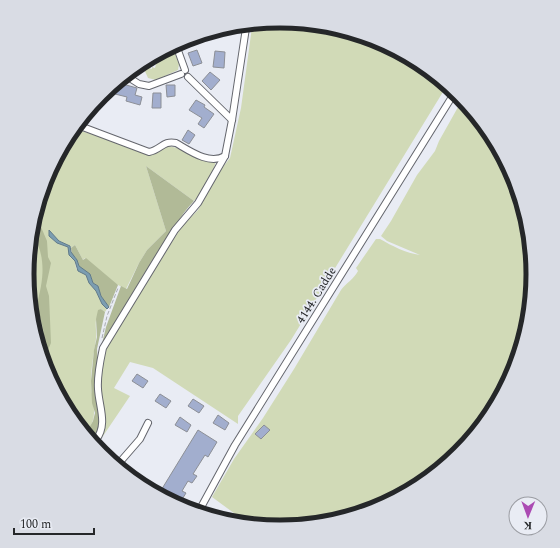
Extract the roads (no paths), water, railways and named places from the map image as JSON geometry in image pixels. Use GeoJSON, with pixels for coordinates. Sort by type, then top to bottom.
{"type":"FeatureCollection","features":[{"type":"Feature","properties":{"kind":"street"},"geometry":{"type":"LineString","coordinates":[[97,438],[101,434],[103,426],[98,388],[99,366],[103,348],[175,230],[198,203],[225,156],[246,30]]}},
{"type":"Feature","properties":{"kind":"street"},"geometry":{"type":"LineString","coordinates":[[177,50],[183,77],[188,77],[232,120]]}},
{"type":"Feature","properties":{"kind":"street"},"geometry":{"type":"LineString","coordinates":[[131,79],[139,84],[149,86],[183,72]]}},
{"type":"Feature","properties":{"kind":"street","name":"4144. Cadde"},"geometry":{"type":"LineString","coordinates":[[201,507],[236,445],[415,154],[451,98]]}},
{"type":"Feature","properties":{"kind":"street"},"geometry":{"type":"LineString","coordinates":[[83,127],[143,150],[153,151],[168,142],[172,142],[204,157],[220,159],[225,156]]}},
{"type":"Feature","properties":{"kind":"street"},"geometry":{"type":"LineString","coordinates":[[121,461],[140,439],[148,423]]}},
{"type":"Feature","properties":{"kind":"water"},"geometry":{"type":"Polygon","coordinates":[[[49,230],[59,241],[70,246],[71,252],[77,260],[79,266],[90,274],[93,283],[98,286],[101,296],[109,307],[107,309],[102,304],[96,291],[89,283],[86,275],[78,271],[75,261],[69,255],[68,247],[57,243],[49,236],[49,230]]]}}]}
